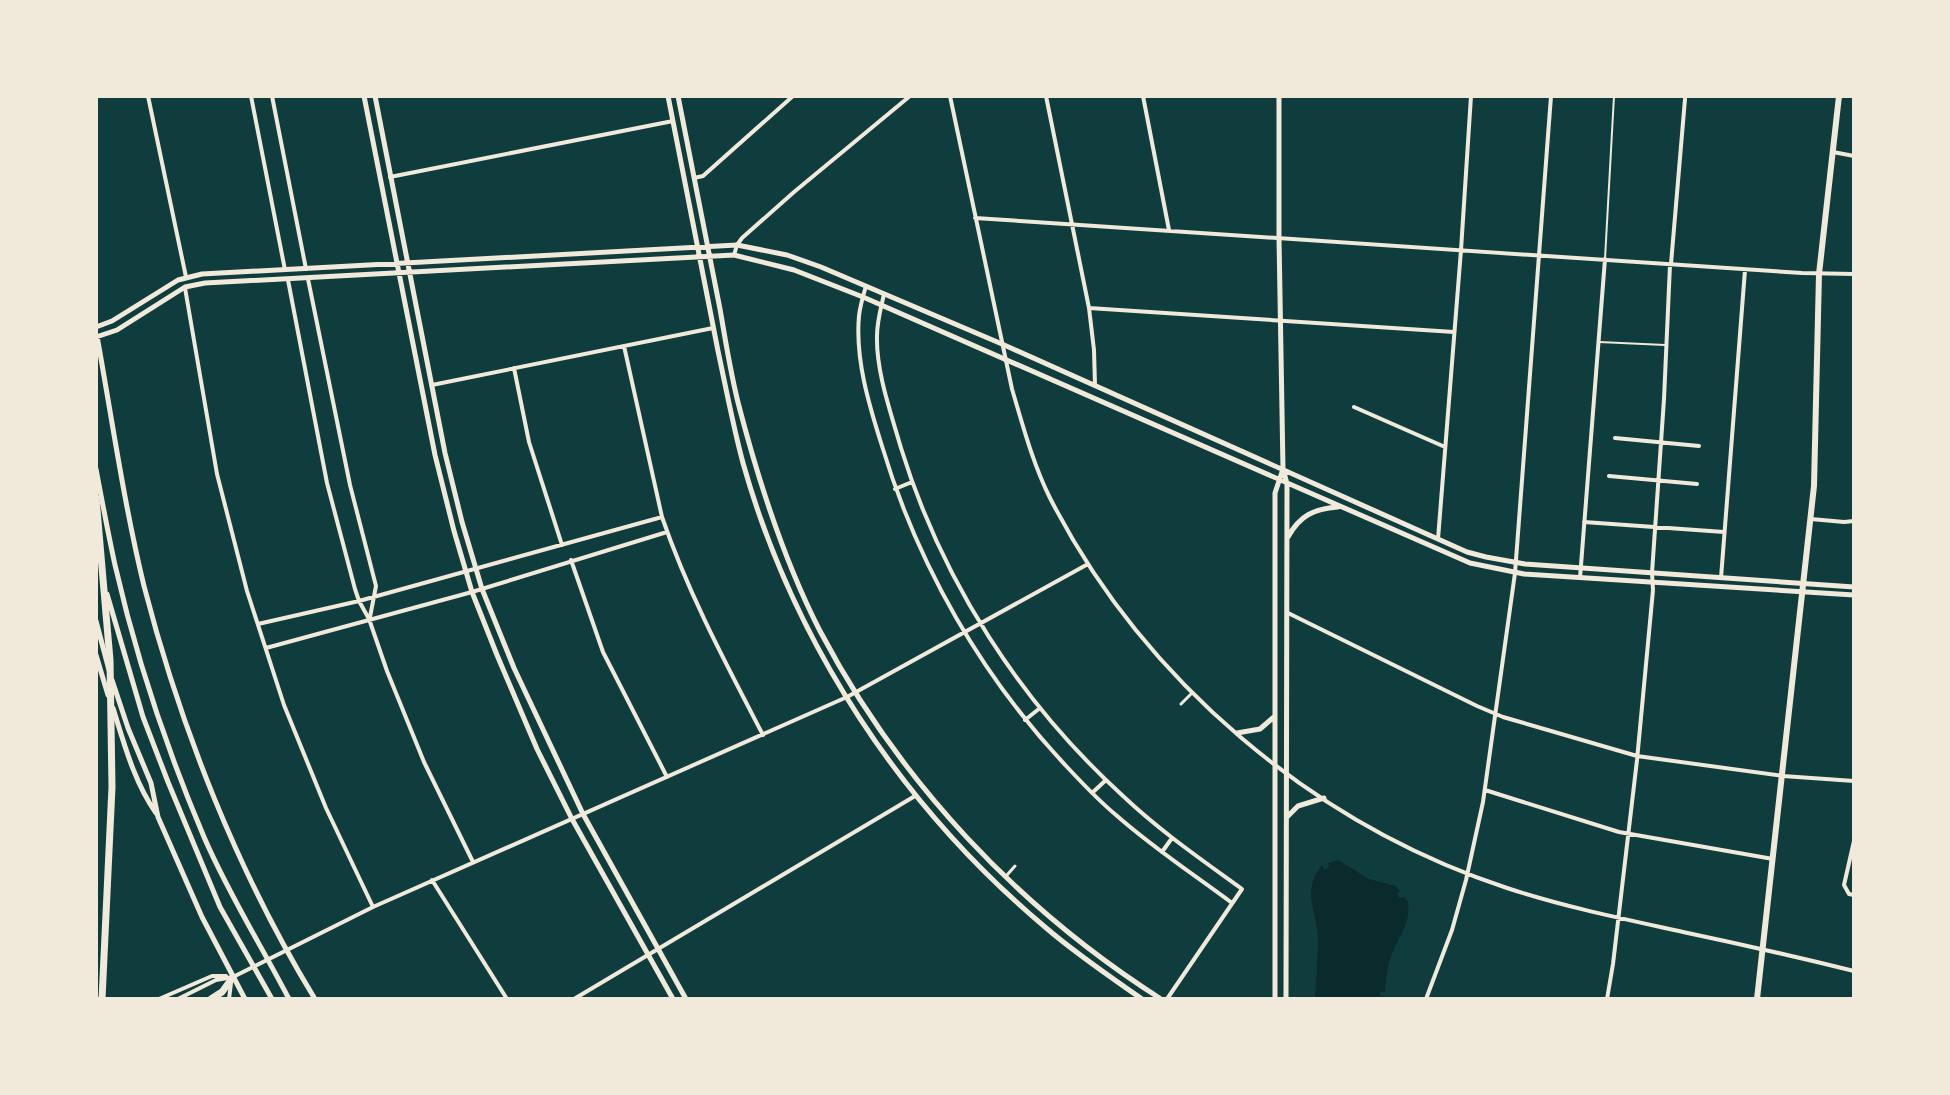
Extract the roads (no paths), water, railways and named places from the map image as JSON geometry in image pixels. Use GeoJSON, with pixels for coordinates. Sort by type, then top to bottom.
{"type":"FeatureCollection","features":[{"type":"Feature","properties":{"kind":"highway"},"geometry":{"type":"LineString","coordinates":[[96,498],[110,660],[112,787],[102,999]]}},
{"type":"Feature","properties":{"kind":"highway"},"geometry":{"type":"LineString","coordinates":[[211,999],[222,992],[233,977]]}},
{"type":"Feature","properties":{"kind":"main road"},"geometry":{"type":"LineString","coordinates":[[1757,999],[1811,519],[1819,274],[1839,96]]}},
{"type":"Feature","properties":{"kind":"street"},"geometry":{"type":"LineString","coordinates":[[148,96],[186,277]]}},
{"type":"Feature","properties":{"kind":"street"},"geometry":{"type":"LineString","coordinates":[[251,96],[285,270]]}},
{"type":"Feature","properties":{"kind":"street"},"geometry":{"type":"LineString","coordinates":[[272,96],[306,269]]}},
{"type":"Feature","properties":{"kind":"street"},"geometry":{"type":"LineString","coordinates":[[364,96],[435,455],[472,592],[537,749],[572,819],[673,999]]}},
{"type":"Feature","properties":{"kind":"street"},"geometry":{"type":"LineString","coordinates":[[375,96],[455,495],[482,589],[514,668],[583,814],[686,999]]}},
{"type":"Feature","properties":{"kind":"street"},"geometry":{"type":"LineString","coordinates":[[668,96],[729,409],[743,463],[770,544],[811,633],[847,697],[915,796],[958,846],[1047,930],[1142,999]]}},
{"type":"Feature","properties":{"kind":"street"},"geometry":{"type":"LineString","coordinates":[[678,96],[739,406],[769,508],[821,631],[856,692],[914,776],[956,826],[1067,933],[1127,977],[1164,999],[1242,889],[1172,838],[1108,778],[1025,690],[981,624],[934,537],[894,422],[877,350],[878,321],[884,294]]}},
{"type":"Feature","properties":{"kind":"street"},"geometry":{"type":"LineString","coordinates":[[694,178],[703,176],[793,96]]}},
{"type":"Feature","properties":{"kind":"street"},"geometry":{"type":"LineString","coordinates":[[734,255],[742,238],[910,96]]}},
{"type":"Feature","properties":{"kind":"street"},"geometry":{"type":"LineString","coordinates":[[950,96],[1005,359],[1026,436],[1049,495],[1088,564],[1135,631],[1192,693],[1287,773],[1324,798],[1399,842],[1468,873],[1533,896],[1618,918],[1854,971]]}},
{"type":"Feature","properties":{"kind":"street"},"geometry":{"type":"LineString","coordinates":[[1046,96],[1089,308],[1095,387]]}},
{"type":"Feature","properties":{"kind":"street"},"geometry":{"type":"LineString","coordinates":[[1143,96],[1169,230]]}},
{"type":"Feature","properties":{"kind":"street"},"geometry":{"type":"LineString","coordinates":[[1279,96],[1283,469],[1287,484],[1286,999]]}},
{"type":"Feature","properties":{"kind":"street"},"geometry":{"type":"LineString","coordinates":[[1438,539],[1471,96]]}},
{"type":"Feature","properties":{"kind":"street"},"geometry":{"type":"LineString","coordinates":[[1426,999],[1452,930],[1468,873],[1485,790],[1515,573],[1551,96]]}},
{"type":"Feature","properties":{"kind":"street"},"geometry":{"type":"LineString","coordinates":[[1607,999],[1637,756],[1653,590],[1670,264],[1685,99]]}},
{"type":"Feature","properties":{"kind":"street"},"geometry":{"type":"LineString","coordinates":[[390,177],[673,121]]}},
{"type":"Feature","properties":{"kind":"street"},"geometry":{"type":"LineString","coordinates":[[1832,152],[1854,156]]}},
{"type":"Feature","properties":{"kind":"street"},"geometry":{"type":"LineString","coordinates":[[975,218],[1854,274]]}},
{"type":"Feature","properties":{"kind":"street"},"geometry":{"type":"LineString","coordinates":[[96,327],[112,321],[178,280],[202,274],[737,245],[800,259],[866,286],[1476,555],[1516,562],[1721,578],[1854,595]]}},
{"type":"Feature","properties":{"kind":"street"},"geometry":{"type":"LineString","coordinates":[[315,999],[286,949],[224,823],[180,708],[132,531],[96,335],[117,330],[185,287],[205,283],[734,255],[794,270],[863,297],[1470,563],[1515,573],[1580,578],[1803,588],[1854,587]]}},
{"type":"Feature","properties":{"kind":"street"},"geometry":{"type":"LineString","coordinates":[[1580,578],[1605,259]]}},
{"type":"Feature","properties":{"kind":"street"},"geometry":{"type":"LineString","coordinates":[[1721,578],[1745,269]]}},
{"type":"Feature","properties":{"kind":"street"},"geometry":{"type":"LineString","coordinates":[[308,279],[350,485],[376,586],[369,619]]}},
{"type":"Feature","properties":{"kind":"street"},"geometry":{"type":"LineString","coordinates":[[288,280],[327,483],[359,601],[369,619],[424,762],[473,862]]}},
{"type":"Feature","properties":{"kind":"street"},"geometry":{"type":"LineString","coordinates":[[866,286],[859,315],[860,354],[872,416],[895,489],[944,599],[1025,720],[1054,753],[1113,814],[1232,903]]}},
{"type":"Feature","properties":{"kind":"street"},"geometry":{"type":"LineString","coordinates":[[185,287],[217,474],[247,591],[284,705],[326,808],[373,907]]}},
{"type":"Feature","properties":{"kind":"street"},"geometry":{"type":"LineString","coordinates":[[1089,308],[1454,332]]}},
{"type":"Feature","properties":{"kind":"street"},"geometry":{"type":"LineString","coordinates":[[432,385],[713,328]]}},
{"type":"Feature","properties":{"kind":"street"},"geometry":{"type":"LineString","coordinates":[[624,346],[667,532],[693,597],[763,735]]}},
{"type":"Feature","properties":{"kind":"street"},"geometry":{"type":"LineString","coordinates":[[514,368],[529,442],[562,545]]}},
{"type":"Feature","properties":{"kind":"street"},"geometry":{"type":"LineString","coordinates":[[1354,407],[1445,447]]}},
{"type":"Feature","properties":{"kind":"street"},"geometry":{"type":"LineString","coordinates":[[1615,438],[1699,446]]}},
{"type":"Feature","properties":{"kind":"street"},"geometry":{"type":"LineString","coordinates":[[96,469],[116,566],[157,713],[205,839],[289,999]]}},
{"type":"Feature","properties":{"kind":"street"},"geometry":{"type":"LineString","coordinates":[[1275,999],[1275,493],[1283,469]]}},
{"type":"Feature","properties":{"kind":"street"},"geometry":{"type":"LineString","coordinates":[[1609,476],[1697,484]]}},
{"type":"Feature","properties":{"kind":"street"},"geometry":{"type":"LineString","coordinates":[[895,489],[913,482]]}},
{"type":"Feature","properties":{"kind":"street"},"geometry":{"type":"LineString","coordinates":[[1287,537],[1306,514],[1339,506]]}},
{"type":"Feature","properties":{"kind":"street"},"geometry":{"type":"LineString","coordinates":[[258,624],[359,601],[662,517]]}},
{"type":"Feature","properties":{"kind":"street"},"geometry":{"type":"LineString","coordinates":[[1811,519],[1854,521]]}},
{"type":"Feature","properties":{"kind":"street"},"geometry":{"type":"LineString","coordinates":[[1584,522],[1724,532]]}},
{"type":"Feature","properties":{"kind":"street"},"geometry":{"type":"LineString","coordinates":[[266,648],[472,592],[667,532]]}},
{"type":"Feature","properties":{"kind":"street"},"geometry":{"type":"LineString","coordinates":[[96,542],[118,637],[143,717],[220,907],[272,999]]}},
{"type":"Feature","properties":{"kind":"street"},"geometry":{"type":"LineString","coordinates":[[571,560],[603,652],[668,777]]}},
{"type":"Feature","properties":{"kind":"street"},"geometry":{"type":"LineString","coordinates":[[178,999],[216,980],[233,977],[432,880],[847,697],[1088,564]]}},
{"type":"Feature","properties":{"kind":"street"},"geometry":{"type":"LineString","coordinates":[[1288,613],[1495,714],[1637,756],[1783,776],[1854,781]]}},
{"type":"Feature","properties":{"kind":"street"},"geometry":{"type":"LineString","coordinates":[[96,621],[106,664],[151,783],[158,817]]}},
{"type":"Feature","properties":{"kind":"street"},"geometry":{"type":"LineString","coordinates":[[96,655],[146,800],[158,817],[202,917],[245,999]]}},
{"type":"Feature","properties":{"kind":"street"},"geometry":{"type":"LineString","coordinates":[[1181,704],[1192,693]]}},
{"type":"Feature","properties":{"kind":"street"},"geometry":{"type":"LineString","coordinates":[[1025,720],[1040,708]]}},
{"type":"Feature","properties":{"kind":"street"},"geometry":{"type":"LineString","coordinates":[[1237,733],[1260,729],[1276,715]]}},
{"type":"Feature","properties":{"kind":"street"},"geometry":{"type":"LineString","coordinates":[[1088,798],[1108,778]]}},
{"type":"Feature","properties":{"kind":"street"},"geometry":{"type":"LineString","coordinates":[[1485,790],[1627,833],[1773,859]]}},
{"type":"Feature","properties":{"kind":"street"},"geometry":{"type":"LineString","coordinates":[[574,999],[915,796]]}},
{"type":"Feature","properties":{"kind":"street"},"geometry":{"type":"LineString","coordinates":[[1286,818],[1298,806],[1324,798]]}},
{"type":"Feature","properties":{"kind":"street"},"geometry":{"type":"LineString","coordinates":[[1162,852],[1172,838]]}},
{"type":"Feature","properties":{"kind":"street"},"geometry":{"type":"LineString","coordinates":[[1854,841],[1844,885],[1849,894],[1854,895]]}},
{"type":"Feature","properties":{"kind":"street"},"geometry":{"type":"LineString","coordinates":[[999,885],[1015,866]]}},
{"type":"Feature","properties":{"kind":"street"},"geometry":{"type":"LineString","coordinates":[[432,880],[507,999]]}},
{"type":"Feature","properties":{"kind":"street"},"geometry":{"type":"LineString","coordinates":[[159,999],[212,976],[233,977]]}},
{"type":"Feature","properties":{"kind":"street"},"geometry":{"type":"LineString","coordinates":[[229,999],[233,977]]}},
{"type":"Feature","properties":{"kind":"lane"},"geometry":{"type":"LineString","coordinates":[[1605,259],[1614,96]]}},
{"type":"Feature","properties":{"kind":"lane"},"geometry":{"type":"LineString","coordinates":[[1598,342],[1666,346]]}},
{"type":"Feature","properties":{"kind":"water"},"geometry":{"type":"Polygon","coordinates":[[[1338,860],[1369,879],[1396,886],[1400,892],[1397,893],[1399,898],[1407,899],[1407,921],[1390,959],[1385,992],[1380,992],[1384,999],[1315,999],[1318,940],[1312,885],[1322,865],[1324,870],[1329,867],[1328,863],[1338,860]]]}}]}
